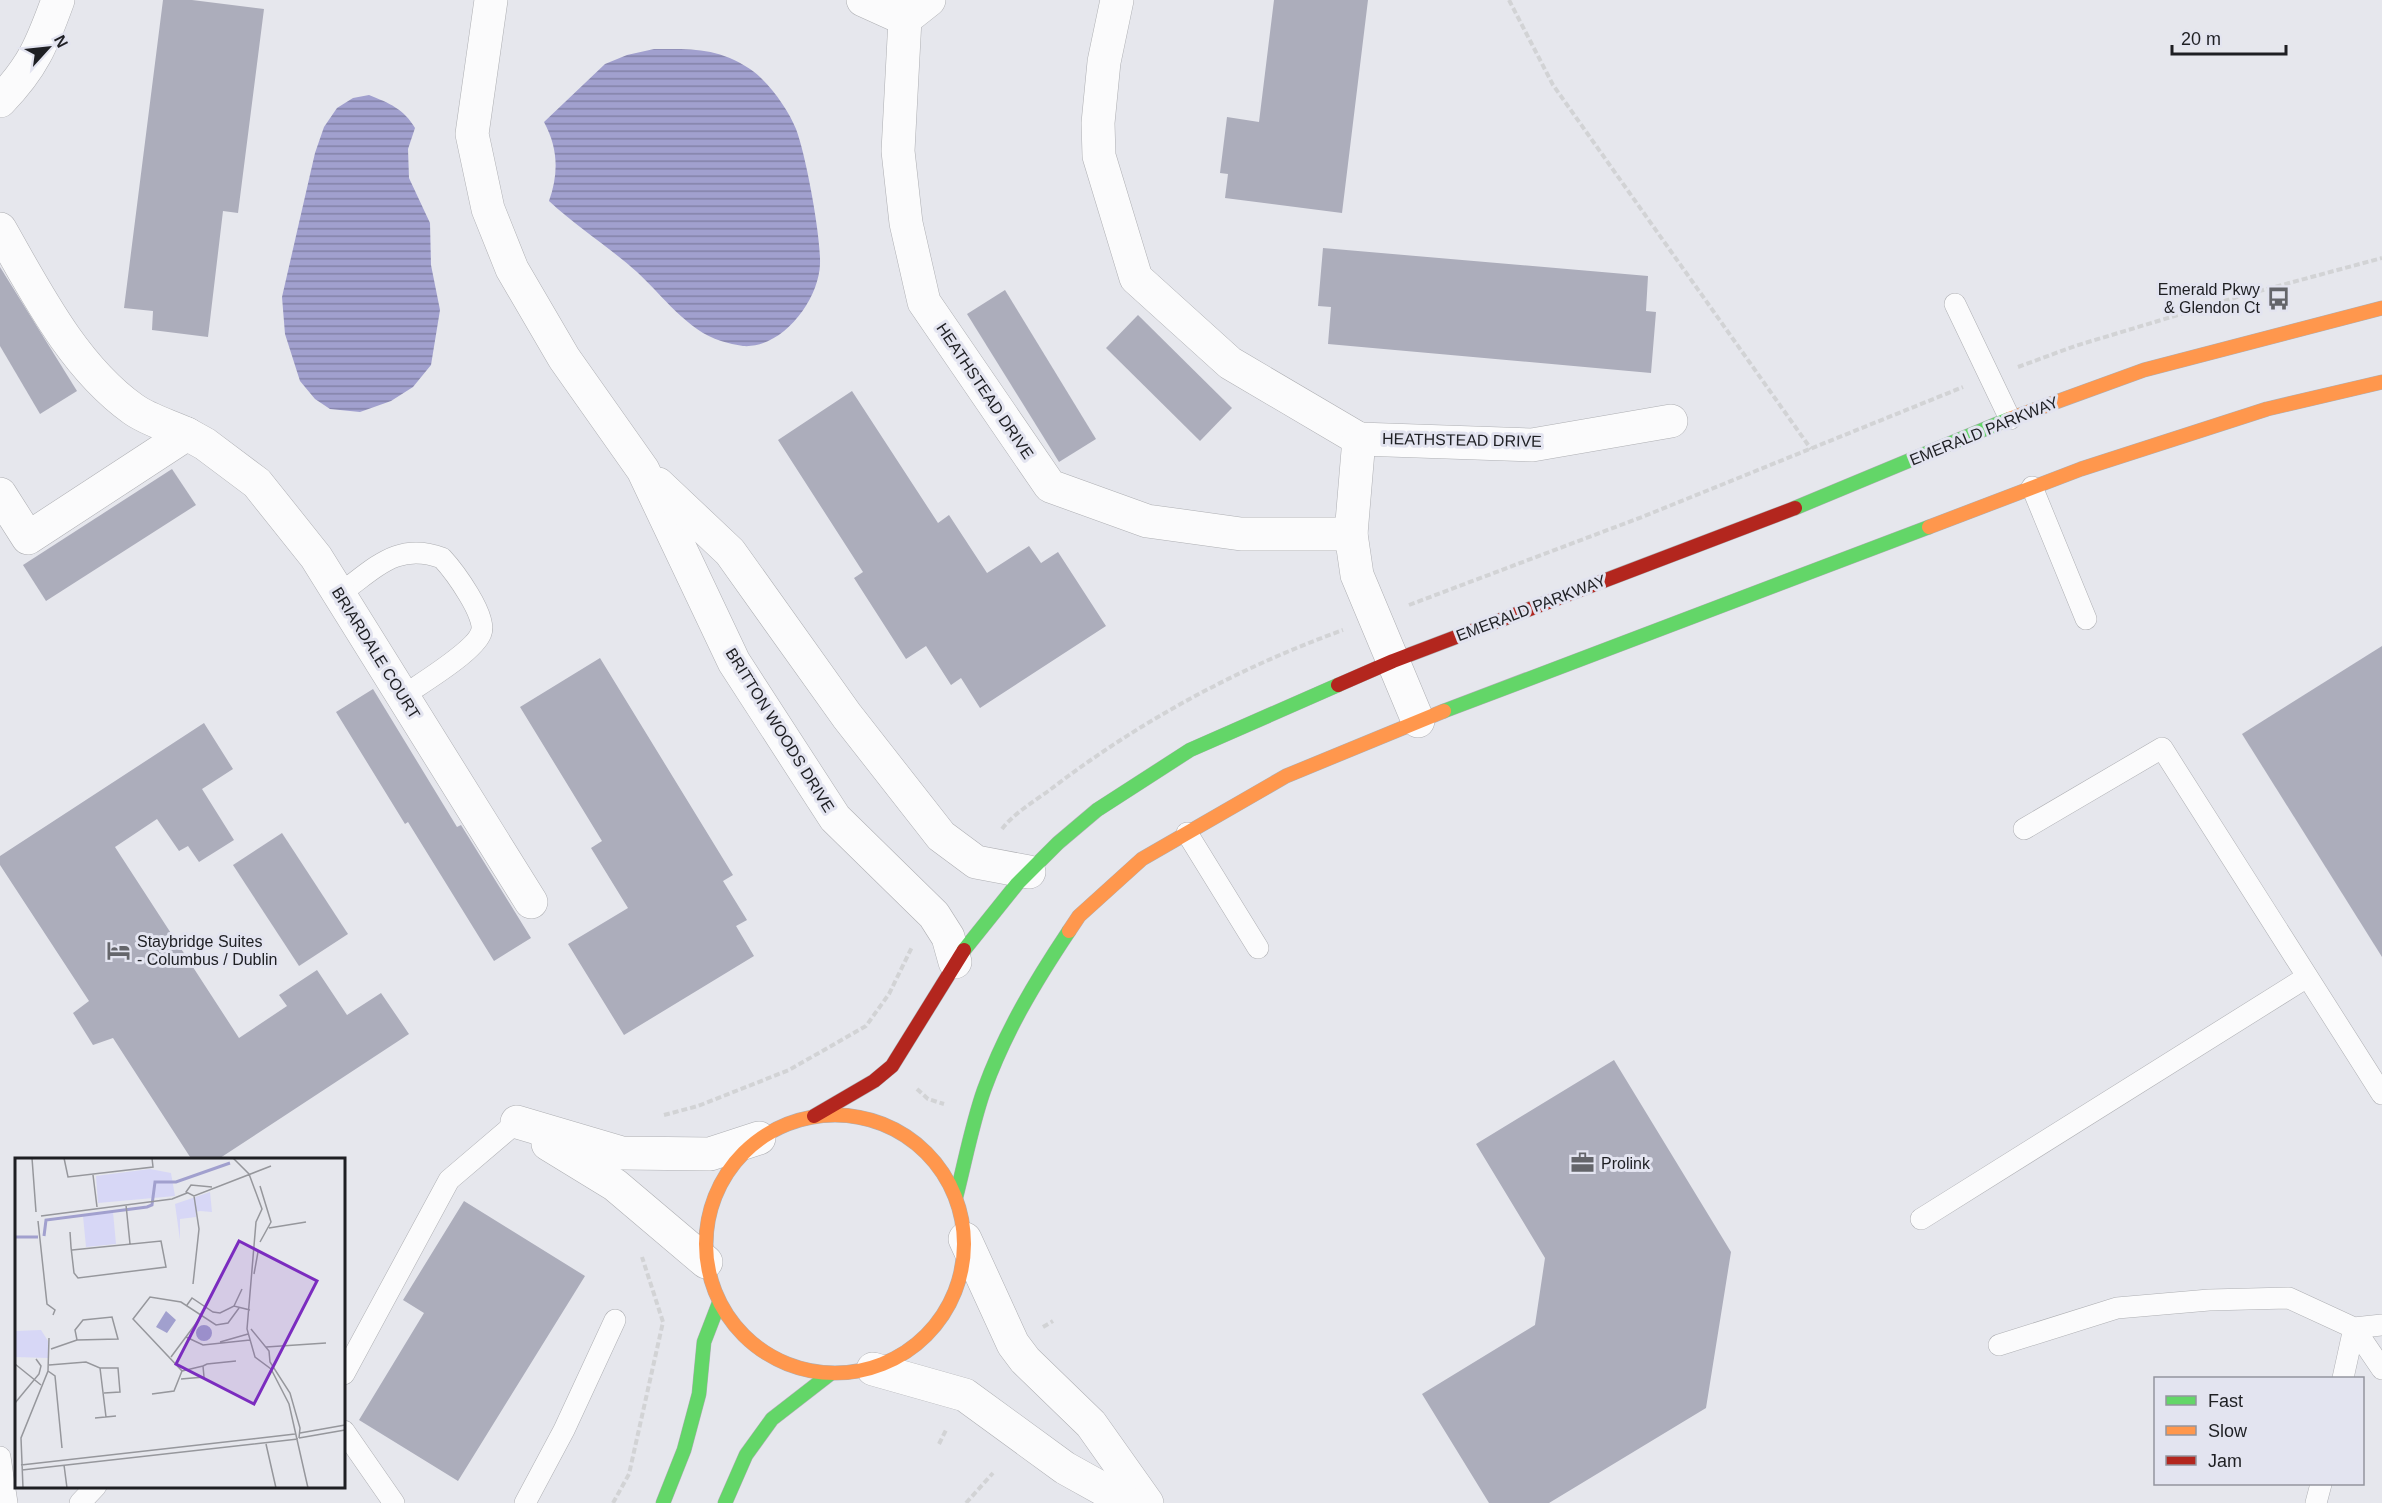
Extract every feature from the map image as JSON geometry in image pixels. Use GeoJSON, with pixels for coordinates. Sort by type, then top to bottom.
{"type":"FeatureCollection","features":[{"type":"Feature","properties":{"kind":"main road","name":"EMERALD PARKWAY"},"geometry":{"type":"LineString","coordinates":[[814,1116],[874,1081],[892,1066],[955,962],[1029,872],[1097,810],[1190,750],[1393,661],[1834,493],[2010,419],[2144,369],[2382,308]]}},
{"type":"Feature","properties":{"kind":"main road"},"geometry":{"type":"LineString","coordinates":[[956,1197],[984,1091],[1008,1032],[1035,982],[1080,916],[1142,859],[1286,776],[1418,721],[2032,487],[2267,409],[2382,382]]}},
{"type":"Feature","properties":{"kind":"main road"},"geometry":{"type":"LineString","coordinates":[[814,1116],[858,1116],[899,1131],[933,1159],[956,1197],[965,1239],[960,1281],[941,1320],[911,1350],[873,1369],[830,1374],[796,1368],[765,1354],[738,1332],[719,1303],[706,1262],[706,1227],[716,1193],[734,1162],[759,1138],[786,1124],[814,1116]]}},
{"type":"Feature","properties":{"kind":"main road"},"geometry":{"type":"LineString","coordinates":[[663,1503],[684,1450],[699,1394],[704,1342],[719,1303]]}},
{"type":"Feature","properties":{"kind":"main road"},"geometry":{"type":"LineString","coordinates":[[724,1503],[746,1455],[772,1419],[830,1374]]}},
{"type":"Feature","properties":{"kind":"street"},"geometry":{"type":"LineString","coordinates":[[0,101],[25,76],[45,36],[58,0]]}},
{"type":"Feature","properties":{"kind":"street","name":"BRITTON WOODS DRIVE"},"geometry":{"type":"LineString","coordinates":[[491,0],[472,134],[488,209],[512,269],[564,357],[643,471],[734,662],[835,818],[934,915],[948,937],[955,962]]}},
{"type":"Feature","properties":{"kind":"street"},"geometry":{"type":"LineString","coordinates":[[862,0],[917,10]]}},
{"type":"Feature","properties":{"kind":"street","name":"HEATHSTEAD DRIVE"},"geometry":{"type":"LineString","coordinates":[[1117,0],[1104,62],[1098,123],[1099,156],[1136,278],[1230,363],[1359,439],[1532,445],[1671,421]]}},
{"type":"Feature","properties":{"kind":"street","name":"HEATHSTEAD DRIVE"},"geometry":{"type":"LineString","coordinates":[[917,10],[898,151],[906,223],[924,302],[1050,486],[1147,521],[1241,534],[1352,534]]}},
{"type":"Feature","properties":{"kind":"street","name":"BRIARDALE COURT"},"geometry":{"type":"LineString","coordinates":[[0,229],[40,299],[90,369],[134,410],[187,434],[257,483],[316,557],[531,902]]}},
{"type":"Feature","properties":{"kind":"street"},"geometry":{"type":"LineString","coordinates":[[0,494],[28,538],[187,434]]}},
{"type":"Feature","properties":{"kind":"street","name":"HEATHSTEAD DRIVE"},"geometry":{"type":"LineString","coordinates":[[1359,439],[1352,534],[1357,575],[1418,721]]}},
{"type":"Feature","properties":{"kind":"street","name":"BRITTON WOODS DRIVE"},"geometry":{"type":"LineString","coordinates":[[643,471],[730,552],[847,716],[941,836],[976,862],[1029,872]]}},
{"type":"Feature","properties":{"kind":"street"},"geometry":{"type":"LineString","coordinates":[[517,1122],[622,1153],[710,1154],[759,1138]]}},
{"type":"Feature","properties":{"kind":"street"},"geometry":{"type":"LineString","coordinates":[[517,1122],[566,1156],[615,1185],[706,1262]]}},
{"type":"Feature","properties":{"kind":"street"},"geometry":{"type":"LineString","coordinates":[[965,1239],[1013,1344],[1025,1360],[1091,1424],[1147,1503]]}},
{"type":"Feature","properties":{"kind":"street"},"geometry":{"type":"LineString","coordinates":[[873,1369],[965,1395],[1065,1468],[1128,1503]]}},
{"type":"Feature","properties":{"kind":"lane"},"geometry":{"type":"LineString","coordinates":[[1955,304],[2010,419]]}},
{"type":"Feature","properties":{"kind":"lane"},"geometry":{"type":"LineString","coordinates":[[2032,487],[2086,619]]}},
{"type":"Feature","properties":{"kind":"lane"},"geometry":{"type":"LineString","coordinates":[[339,594],[392,557],[414,551],[442,558],[464,588],[480,616],[483,632],[477,641],[458,658],[403,696]]}},
{"type":"Feature","properties":{"kind":"lane"},"geometry":{"type":"LineString","coordinates":[[2024,829],[2162,748],[2382,1094]]}},
{"type":"Feature","properties":{"kind":"lane"},"geometry":{"type":"LineString","coordinates":[[1187,833],[1258,948]]}},
{"type":"Feature","properties":{"kind":"lane"},"geometry":{"type":"LineString","coordinates":[[1921,1219],[2307,976]]}},
{"type":"Feature","properties":{"kind":"lane"},"geometry":{"type":"LineString","coordinates":[[345,1372],[449,1180],[517,1122]]}},
{"type":"Feature","properties":{"kind":"lane"},"geometry":{"type":"LineString","coordinates":[[1999,1345],[2117,1308],[2209,1300],[2289,1298],[2354,1328],[2382,1325]]}},
{"type":"Feature","properties":{"kind":"lane"},"geometry":{"type":"LineString","coordinates":[[525,1503],[564,1431],[615,1320]]}},
{"type":"Feature","properties":{"kind":"lane"},"geometry":{"type":"LineString","coordinates":[[2354,1328],[2382,1369]]}},
{"type":"Feature","properties":{"kind":"lane"},"geometry":{"type":"LineString","coordinates":[[2343,1377],[2354,1328]]}},
{"type":"Feature","properties":{"kind":"lane"},"geometry":{"type":"LineString","coordinates":[[345,1432],[394,1503]]}},
{"type":"Feature","properties":{"kind":"lane"},"geometry":{"type":"LineString","coordinates":[[0,1457],[7,1503]]}},
{"type":"Feature","properties":{"kind":"lane"},"geometry":{"type":"LineString","coordinates":[[2316,1503],[2321,1485]]}},
{"type":"Feature","properties":{"kind":"lane"},"geometry":{"type":"LineString","coordinates":[[80,1503],[94,1488]]}},
{"type":"Feature","properties":{"kind":"path"},"geometry":{"type":"LineString","coordinates":[[1509,0],[1553,86],[1811,449]]}},
{"type":"Feature","properties":{"kind":"path"},"geometry":{"type":"LineString","coordinates":[[2018,367],[2074,346],[2230,299],[2382,258]]}},
{"type":"Feature","properties":{"kind":"path"},"geometry":{"type":"LineString","coordinates":[[1408,605],[1642,517],[1971,384]]}},
{"type":"Feature","properties":{"kind":"path"},"geometry":{"type":"LineString","coordinates":[[658,1153],[655,1117],[698,1106],[789,1070],[866,1026],[889,994],[917,938]]}},
{"type":"Feature","properties":{"kind":"path"},"geometry":{"type":"LineString","coordinates":[[910,1082],[928,1099],[949,1106]]}},
{"type":"Feature","properties":{"kind":"path"},"geometry":{"type":"LineString","coordinates":[[614,1503],[629,1474],[663,1322],[643,1258],[637,1251]]}},
{"type":"Feature","properties":{"kind":"path"},"geometry":{"type":"LineString","coordinates":[[966,1503],[993,1473]]}},
{"type":"Feature","properties":{"kind":"water"},"geometry":{"type":"Polygon","coordinates":[[[654,49],[704,51],[738,62],[757,74],[770,88],[783,104],[796,129],[808,176],[820,264],[818,278],[805,307],[796,320],[771,340],[757,345],[743,346],[721,341],[697,329],[637,272],[549,201],[556,161],[552,141],[544,122],[605,64],[627,55],[654,49]]]}},
{"type":"Feature","properties":{"kind":"water"},"geometry":{"type":"Polygon","coordinates":[[[369,95],[401,111],[415,128],[408,149],[409,178],[430,223],[431,265],[440,310],[431,365],[413,387],[391,401],[360,412],[330,409],[315,399],[300,381],[285,334],[282,297],[315,153],[324,127],[337,108],[353,98],[369,95]]]}},
{"type":"Feature","properties":{"kind":"building"},"geometry":{"type":"Polygon","coordinates":[[[163,0],[192,0],[264,9],[238,213],[223,211],[208,337],[152,330],[153,311],[124,308],[163,0]]]}},
{"type":"Feature","properties":{"kind":"building"},"geometry":{"type":"Polygon","coordinates":[[[1274,0],[1368,0],[1342,213],[1225,198],[1228,174],[1220,173],[1227,117],[1259,122],[1274,0]]]}},
{"type":"Feature","properties":{"kind":"building"},"geometry":{"type":"Polygon","coordinates":[[[1323,248],[1648,276],[1646,311],[1656,312],[1651,373],[1328,344],[1331,307],[1318,306],[1323,248]]]}},
{"type":"Feature","properties":{"kind":"building"},"geometry":{"type":"Polygon","coordinates":[[[0,267],[77,391],[40,414],[0,346],[0,267]]]}},
{"type":"Feature","properties":{"kind":"building"},"geometry":{"type":"Polygon","coordinates":[[[1005,290],[1096,439],[1059,462],[967,314],[1005,290]]]}},
{"type":"Feature","properties":{"kind":"building"},"geometry":{"type":"Polygon","coordinates":[[[1138,315],[1232,408],[1200,441],[1106,348],[1138,315]]]}},
{"type":"Feature","properties":{"kind":"building"},"geometry":{"type":"Polygon","coordinates":[[[852,391],[938,523],[949,515],[987,573],[1029,546],[1041,563],[1058,552],[1106,626],[980,708],[961,678],[951,685],[926,646],[906,659],[854,578],[863,572],[778,440],[852,391]]]}},
{"type":"Feature","properties":{"kind":"building"},"geometry":{"type":"Polygon","coordinates":[[[172,469],[196,505],[46,601],[23,565],[172,469]]]}},
{"type":"Feature","properties":{"kind":"building"},"geometry":{"type":"Polygon","coordinates":[[[2382,646],[2382,957],[2242,734],[2382,646]]]}},
{"type":"Feature","properties":{"kind":"building"},"geometry":{"type":"Polygon","coordinates":[[[600,658],[733,875],[723,881],[747,920],[736,926],[754,956],[624,1035],[568,944],[628,908],[591,848],[602,841],[520,707],[600,658]]]}},
{"type":"Feature","properties":{"kind":"building"},"geometry":{"type":"Polygon","coordinates":[[[373,689],[457,827],[461,825],[531,938],[494,961],[408,822],[405,824],[336,712],[373,689]]]}},
{"type":"Feature","properties":{"kind":"building","name":"Staybridge Suites - Columbus / Dublin"},"geometry":{"type":"Polygon","coordinates":[[[204,723],[233,769],[202,789],[234,840],[199,862],[188,846],[179,851],[157,819],[115,847],[239,1038],[287,1006],[279,995],[317,970],[347,1015],[381,993],[409,1034],[220,1158],[191,1158],[113,1038],[93,1045],[73,1013],[89,1001],[0,865],[0,856],[204,723]]]}},
{"type":"Feature","properties":{"kind":"building"},"geometry":{"type":"Polygon","coordinates":[[[282,833],[348,934],[299,966],[233,865],[282,833]]]}},
{"type":"Feature","properties":{"kind":"building"},"geometry":{"type":"Polygon","coordinates":[[[1614,1060],[1731,1252],[1706,1408],[1549,1503],[1489,1503],[1422,1394],[1535,1325],[1545,1258],[1476,1144],[1614,1060]]]}},
{"type":"Feature","properties":{"kind":"building"},"geometry":{"type":"Polygon","coordinates":[[[464,1201],[585,1276],[458,1481],[359,1420],[424,1313],[403,1300],[464,1201]]]}},
{"type":"Feature","properties":{"kind":"traffic: fast"},"geometry":{"type":"LineString","coordinates":[[1795,508],[2009,419]]}},
{"type":"Feature","properties":{"kind":"traffic: fast"},"geometry":{"type":"LineString","coordinates":[[1444,711],[1929,527]]}},
{"type":"Feature","properties":{"kind":"traffic: fast"},"geometry":{"type":"LineString","coordinates":[[964,950],[1017,884],[1058,843],[1097,810],[1190,750],[1338,685]]}},
{"type":"Feature","properties":{"kind":"traffic: fast"},"geometry":{"type":"LineString","coordinates":[[956,1197],[976,1116],[992,1069],[1022,1008],[1069,931]]}},
{"type":"Feature","properties":{"kind":"traffic: fast"},"geometry":{"type":"LineString","coordinates":[[663,1503],[684,1450],[699,1394],[704,1342],[719,1303]]}},
{"type":"Feature","properties":{"kind":"traffic: fast"},"geometry":{"type":"LineString","coordinates":[[725,1503],[746,1455],[772,1419],[830,1374]]}},
{"type":"Feature","properties":{"kind":"traffic: slow"},"geometry":{"type":"LineString","coordinates":[[2009,419],[2144,370],[2382,308]]}},
{"type":"Feature","properties":{"kind":"traffic: slow"},"geometry":{"type":"LineString","coordinates":[[1929,527],[2081,469],[2267,409],[2382,382]]}},
{"type":"Feature","properties":{"kind":"traffic: slow"},"geometry":{"type":"LineString","coordinates":[[1069,931],[1079,916],[1142,859],[1286,776],[1444,711]]}},
{"type":"Feature","properties":{"kind":"traffic: slow"},"geometry":{"type":"LineString","coordinates":[[835,1115],[860,1117],[896,1130],[917,1144],[935,1162],[954,1195],[962,1219],[964,1244],[962,1269],[949,1305],[935,1326],[917,1344],[884,1363],[860,1371],[835,1373],[810,1371],[774,1358],[753,1344],[735,1326],[716,1293],[708,1269],[706,1244],[708,1219],[721,1183],[735,1162],[753,1144],[786,1125],[810,1117],[835,1115]]}},
{"type":"Feature","properties":{"kind":"traffic: jam"},"geometry":{"type":"LineString","coordinates":[[1338,685],[1393,661],[1795,508]]}},
{"type":"Feature","properties":{"kind":"traffic: jam"},"geometry":{"type":"LineString","coordinates":[[814,1116],[874,1081],[892,1066],[964,950]]}},
{"type":"Feature","properties":{"kind":"place","name":"Emerald Pkwy & Glendon Ct"},"geometry":{"type":"Point","coordinates":[2278,298]}},
{"type":"Feature","properties":{"kind":"place","name":"Staybridge Suites - Columbus / Dublin"},"geometry":{"type":"Point","coordinates":[119,950]}},
{"type":"Feature","properties":{"kind":"place","name":"Prolink"},"geometry":{"type":"Point","coordinates":[1583,1163]}}]}
